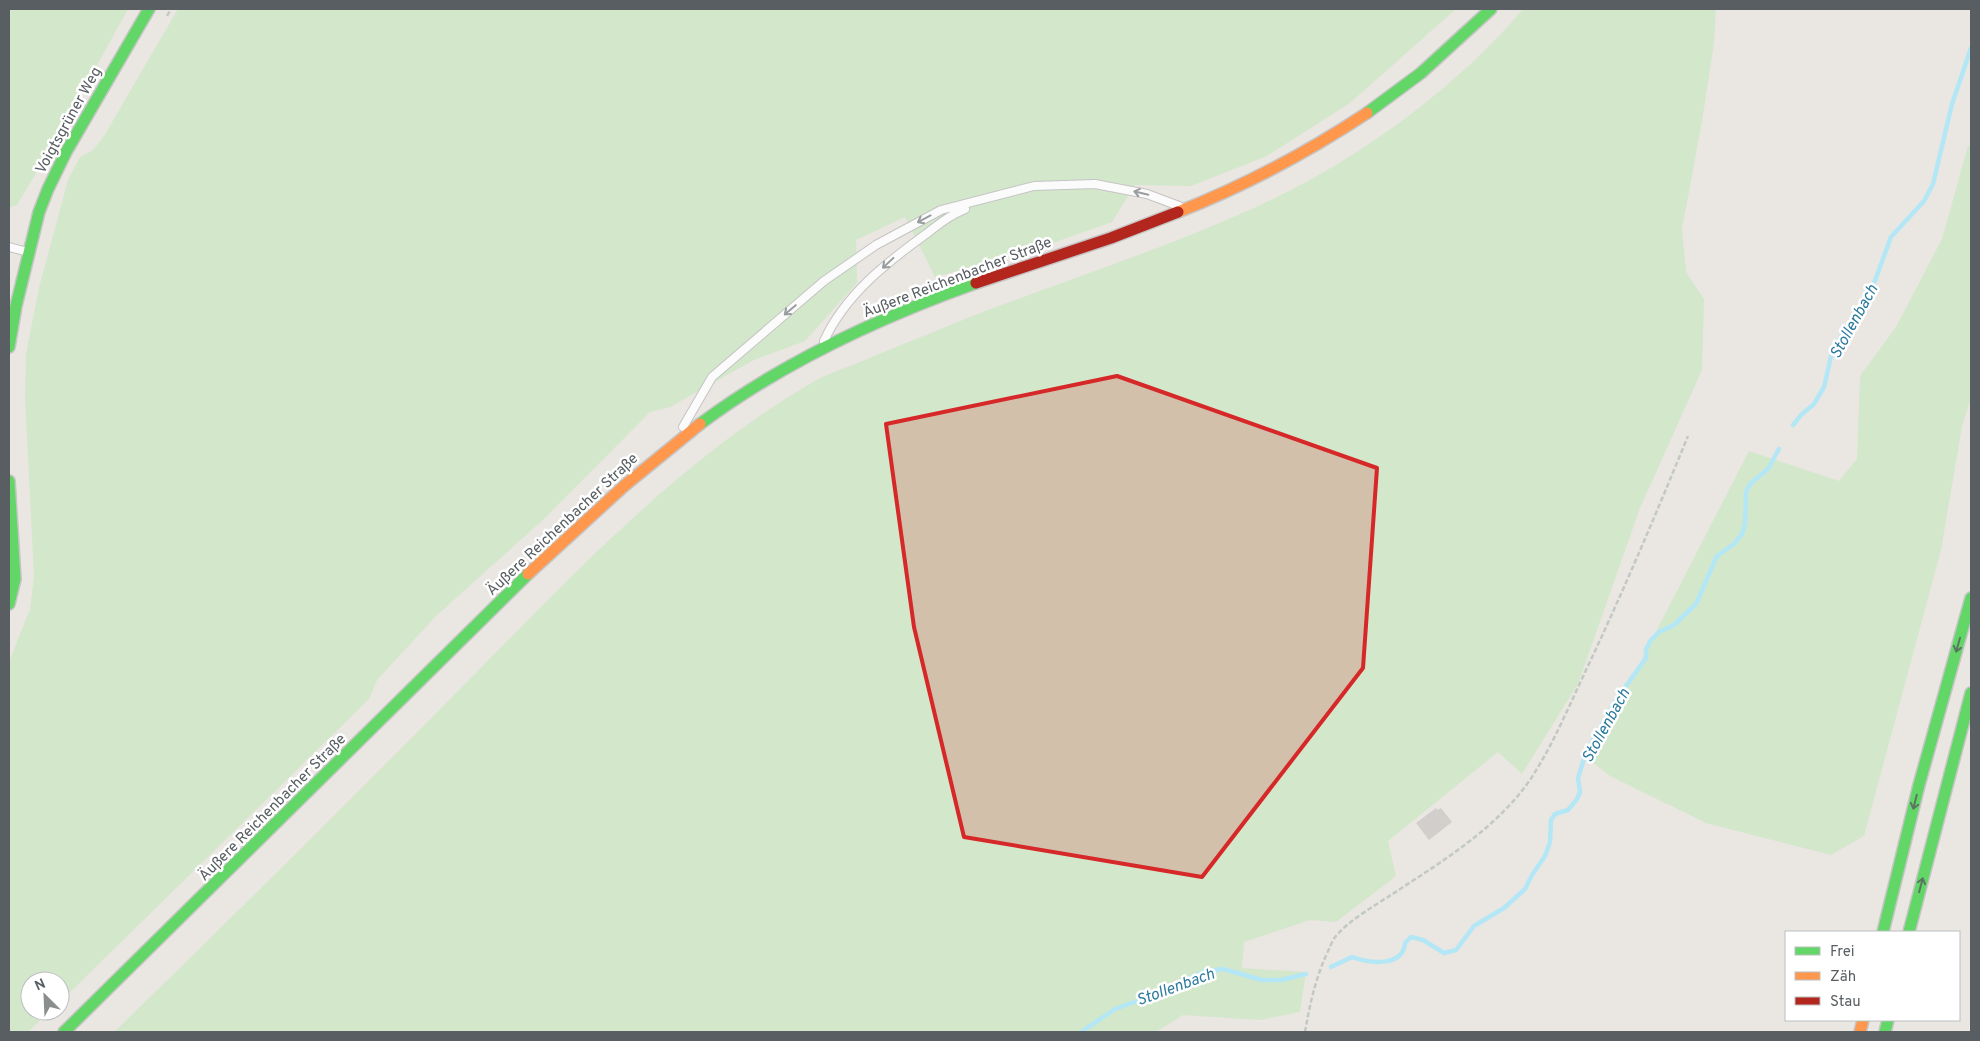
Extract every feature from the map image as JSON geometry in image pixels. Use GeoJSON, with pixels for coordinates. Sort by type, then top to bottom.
{"type":"FeatureCollection","features":[{"type":"Feature","properties":{"kind":"main road","name":"Voigtsgrüner Weg"},"geometry":{"type":"LineString","coordinates":[[9,348],[16,306],[39,212],[55,174],[149,9]]}},
{"type":"Feature","properties":{"kind":"main road","name":"Äußere Reichenbacher Straße"},"geometry":{"type":"LineString","coordinates":[[64,1032],[526,576],[603,503],[672,446],[731,401],[820,350],[877,322],[935,298],[1187,209],[1280,166],[1370,110],[1412,80],[1491,9]]}},
{"type":"Feature","properties":{"kind":"main road"},"geometry":{"type":"LineString","coordinates":[[9,481],[15,579],[9,604]]}},
{"type":"Feature","properties":{"kind":"main road"},"geometry":{"type":"LineString","coordinates":[[1883,931],[1919,785],[1971,598]]}},
{"type":"Feature","properties":{"kind":"main road"},"geometry":{"type":"LineString","coordinates":[[1909,931],[1971,693]]}},
{"type":"Feature","properties":{"kind":"lane"},"geometry":{"type":"LineString","coordinates":[[672,446],[712,377],[824,281],[876,245],[941,210],[987,200],[1034,186],[1095,184],[1147,194],[1187,209]]}},
{"type":"Feature","properties":{"kind":"lane"},"geometry":{"type":"LineString","coordinates":[[820,350],[833,323],[861,288],[893,257],[952,214],[987,200]]}},
{"type":"Feature","properties":{"kind":"lane"},"geometry":{"type":"LineString","coordinates":[[9,247],[30,253]]}},
{"type":"Feature","properties":{"kind":"path"},"geometry":{"type":"LineString","coordinates":[[1305,1032],[1310,1004],[1320,968],[1336,936],[1364,914],[1461,848],[1508,806],[1529,780],[1559,726],[1600,639],[1639,553],[1688,436]]}},
{"type":"Feature","properties":{"kind":"highlighted area"},"geometry":{"type":"Polygon","coordinates":[[[1117,376],[1377,468],[1363,668],[1202,877],[964,837],[914,627],[886,424],[1117,376]]]}},
{"type":"Feature","properties":{"kind":"green space"},"geometry":{"type":"Polygon","coordinates":[[[9,9],[128,9],[55,141],[17,205],[9,208],[9,9]]]}},
{"type":"Feature","properties":{"kind":"green space"},"geometry":{"type":"Polygon","coordinates":[[[178,9],[1456,9],[1350,103],[1267,156],[1191,186],[1135,185],[1112,222],[1033,250],[935,277],[905,217],[856,240],[857,283],[805,341],[754,360],[670,407],[650,412],[544,519],[436,616],[377,680],[369,699],[70,992],[70,971],[20,971],[20,1021],[40,1021],[28,1032],[9,1032],[9,662],[30,609],[34,576],[25,398],[26,354],[39,288],[68,180],[80,157],[93,150],[104,136],[178,9]]]}},
{"type":"Feature","properties":{"kind":"green space"},"geometry":{"type":"Polygon","coordinates":[[[1523,9],[1716,9],[1714,43],[1702,121],[1682,229],[1686,272],[1704,299],[1702,370],[1640,508],[1578,684],[1522,774],[1498,752],[1388,841],[1396,876],[1336,922],[1310,920],[1244,942],[1242,968],[1306,972],[1300,1012],[1260,1020],[1183,1015],[1156,1032],[114,1032],[288,861],[583,565],[668,487],[759,416],[828,374],[988,310],[1188,236],[1291,190],[1328,170],[1399,123],[1466,68],[1523,9]]]}},
{"type":"Feature","properties":{"kind":"green space"},"geometry":{"type":"Polygon","coordinates":[[[1968,146],[1971,146],[1971,398],[1962,426],[1941,550],[1864,836],[1831,855],[1706,823],[1610,776],[1590,760],[1749,451],[1839,481],[1857,459],[1860,376],[1896,327],[1942,239],[1968,146]]]}},
{"type":"Feature","properties":{"kind":"building"},"geometry":{"type":"Polygon","coordinates":[[[1436,808],[1437,810],[1441,808],[1452,822],[1429,840],[1416,823],[1436,808]]]}},
{"type":"Feature","properties":{"kind":"waterway","name":"Stollenbach"},"geometry":{"type":"LineString","coordinates":[[1793,425],[1814,404],[1824,387],[1832,352],[1843,333],[1856,317],[1873,286],[1891,237],[1924,201],[1933,184],[1952,104],[1971,48]]}},
{"type":"Feature","properties":{"kind":"waterway","name":"Stollenbach"},"geometry":{"type":"LineString","coordinates":[[1331,967],[1352,957],[1375,962],[1392,960],[1403,951],[1405,943],[1411,937],[1423,940],[1444,953],[1456,950],[1474,926],[1504,908],[1525,889],[1545,856],[1550,842],[1551,820],[1555,814],[1568,810],[1577,799],[1580,792],[1578,778],[1586,752],[1616,700],[1646,658],[1646,649],[1651,640],[1659,632],[1674,625],[1696,604],[1717,556],[1734,544],[1742,534],[1745,524],[1746,491],[1751,483],[1768,469],[1779,449]]}},
{"type":"Feature","properties":{"kind":"waterway","name":"Stollenbach"},"geometry":{"type":"LineString","coordinates":[[1081,1032],[1115,1009],[1203,972],[1223,969],[1262,980],[1281,980],[1306,974]]}},
{"type":"Feature","properties":{"kind":"traffic: fast"},"geometry":{"type":"LineString","coordinates":[[9,347],[16,306],[39,212],[48,189],[66,152],[149,9]]}},
{"type":"Feature","properties":{"kind":"traffic: fast"},"geometry":{"type":"LineString","coordinates":[[1367,113],[1421,73],[1491,9]]}},
{"type":"Feature","properties":{"kind":"traffic: fast"},"geometry":{"type":"LineString","coordinates":[[700,424],[764,381],[832,343],[903,311],[976,283]]}},
{"type":"Feature","properties":{"kind":"traffic: fast"},"geometry":{"type":"LineString","coordinates":[[9,481],[15,579],[9,604]]}},
{"type":"Feature","properties":{"kind":"traffic: fast"},"geometry":{"type":"LineString","coordinates":[[64,1032],[528,574]]}},
{"type":"Feature","properties":{"kind":"traffic: fast"},"geometry":{"type":"LineString","coordinates":[[1883,931],[1919,785],[1971,598]]}},
{"type":"Feature","properties":{"kind":"traffic: fast"},"geometry":{"type":"LineString","coordinates":[[1909,931],[1971,693]]}},
{"type":"Feature","properties":{"kind":"traffic: fast"},"geometry":{"type":"LineString","coordinates":[[1885,1032],[1888,1021]]}},
{"type":"Feature","properties":{"kind":"traffic: slow"},"geometry":{"type":"LineString","coordinates":[[1178,212],[1227,191],[1275,167],[1367,113]]}},
{"type":"Feature","properties":{"kind":"traffic: slow"},"geometry":{"type":"LineString","coordinates":[[528,574],[624,486],[700,424]]}},
{"type":"Feature","properties":{"kind":"traffic: slow"},"geometry":{"type":"LineString","coordinates":[[1860,1032],[1863,1021]]}},
{"type":"Feature","properties":{"kind":"traffic: jam"},"geometry":{"type":"LineString","coordinates":[[976,283],[1111,238],[1178,212]]}}]}
